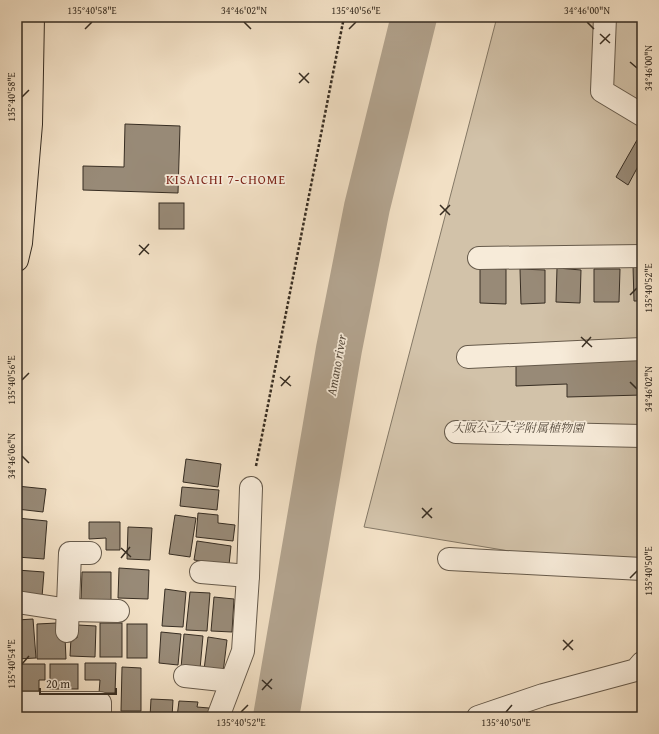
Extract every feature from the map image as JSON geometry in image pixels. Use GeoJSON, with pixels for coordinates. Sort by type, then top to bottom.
{"type":"FeatureCollection","features":[{"type":"Feature","properties":{"kind":"highway"},"geometry":{"type":"LineString","coordinates":[[17,260],[21,243],[31,124],[33,17]]}},
{"type":"Feature","properties":{"kind":"street"},"geometry":{"type":"LineString","coordinates":[[605,17],[602,91],[642,114]]}},
{"type":"Feature","properties":{"kind":"street"},"geometry":{"type":"LineString","coordinates":[[479,258],[642,256]]}},
{"type":"Feature","properties":{"kind":"street"},"geometry":{"type":"LineString","coordinates":[[468,357],[642,349]]}},
{"type":"Feature","properties":{"kind":"street"},"geometry":{"type":"LineString","coordinates":[[456,432],[642,436]]}},
{"type":"Feature","properties":{"kind":"street"},"geometry":{"type":"LineString","coordinates":[[218,717],[243,651],[248,576],[251,488]]}},
{"type":"Feature","properties":{"kind":"street"},"geometry":{"type":"LineString","coordinates":[[68,621],[70,553],[90,553]]}},
{"type":"Feature","properties":{"kind":"street"},"geometry":{"type":"LineString","coordinates":[[449,559],[642,569]]}},
{"type":"Feature","properties":{"kind":"street"},"geometry":{"type":"LineString","coordinates":[[201,572],[248,576]]}},
{"type":"Feature","properties":{"kind":"street"},"geometry":{"type":"LineString","coordinates":[[17,602],[68,621],[118,611]]}},
{"type":"Feature","properties":{"kind":"street"},"geometry":{"type":"LineString","coordinates":[[478,717],[543,695],[636,670],[642,663]]}},
{"type":"Feature","properties":{"kind":"street"},"geometry":{"type":"LineString","coordinates":[[185,676],[231,681]]}},
{"type":"Feature","properties":{"kind":"street"},"geometry":{"type":"LineString","coordinates":[[17,703],[100,703],[100,717]]}},
{"type":"Feature","properties":{"kind":"path"},"geometry":{"type":"LineString","coordinates":[[251,488],[344,17]]}},
{"type":"Feature","properties":{"kind":"green space","name":"大阪公立大学附属植物園"},"geometry":{"type":"Polygon","coordinates":[[[497,17],[642,17],[642,573],[364,527],[497,17]]]}},
{"type":"Feature","properties":{"kind":"building"},"geometry":{"type":"Polygon","coordinates":[[[125,124],[180,126],[178,193],[83,190],[83,166],[124,167],[125,124]]]}},
{"type":"Feature","properties":{"kind":"building"},"geometry":{"type":"Polygon","coordinates":[[[637,140],[642,143],[642,159],[628,185],[616,177],[637,140]]]}},
{"type":"Feature","properties":{"kind":"building"},"geometry":{"type":"Polygon","coordinates":[[[159,203],[184,203],[184,229],[159,229],[159,203]]]}},
{"type":"Feature","properties":{"kind":"building"},"geometry":{"type":"Polygon","coordinates":[[[633,266],[642,266],[642,301],[634,301],[633,266]]]}},
{"type":"Feature","properties":{"kind":"building"},"geometry":{"type":"Polygon","coordinates":[[[480,268],[506,269],[506,304],[480,303],[480,268]]]}},
{"type":"Feature","properties":{"kind":"building"},"geometry":{"type":"Polygon","coordinates":[[[557,268],[581,270],[580,303],[556,302],[557,268]]]}},
{"type":"Feature","properties":{"kind":"building"},"geometry":{"type":"Polygon","coordinates":[[[520,269],[545,270],[545,303],[521,304],[520,269]]]}},
{"type":"Feature","properties":{"kind":"building"},"geometry":{"type":"Polygon","coordinates":[[[594,269],[620,269],[619,302],[594,302],[594,269]]]}},
{"type":"Feature","properties":{"kind":"building"},"geometry":{"type":"Polygon","coordinates":[[[642,357],[642,395],[567,397],[567,384],[516,386],[516,361],[642,357]]]}},
{"type":"Feature","properties":{"kind":"building"},"geometry":{"type":"Polygon","coordinates":[[[186,459],[221,464],[218,487],[183,482],[186,459]]]}},
{"type":"Feature","properties":{"kind":"building"},"geometry":{"type":"Polygon","coordinates":[[[17,486],[46,489],[43,512],[17,509],[17,486]]]}},
{"type":"Feature","properties":{"kind":"building"},"geometry":{"type":"Polygon","coordinates":[[[182,487],[219,490],[217,510],[180,506],[182,487]]]}},
{"type":"Feature","properties":{"kind":"building"},"geometry":{"type":"Polygon","coordinates":[[[198,513],[218,515],[218,523],[235,525],[233,541],[196,537],[198,513]]]}},
{"type":"Feature","properties":{"kind":"building"},"geometry":{"type":"Polygon","coordinates":[[[175,515],[196,518],[190,557],[169,554],[175,515]]]}},
{"type":"Feature","properties":{"kind":"building"},"geometry":{"type":"Polygon","coordinates":[[[17,518],[47,521],[44,559],[17,557],[17,518]]]}},
{"type":"Feature","properties":{"kind":"building"},"geometry":{"type":"Polygon","coordinates":[[[89,522],[120,522],[120,550],[106,550],[106,538],[89,539],[89,522]]]}},
{"type":"Feature","properties":{"kind":"building"},"geometry":{"type":"Polygon","coordinates":[[[128,527],[152,528],[150,560],[127,559],[128,527]]]}},
{"type":"Feature","properties":{"kind":"building"},"geometry":{"type":"Polygon","coordinates":[[[197,541],[231,546],[229,565],[194,560],[197,541]]]}},
{"type":"Feature","properties":{"kind":"building"},"geometry":{"type":"Polygon","coordinates":[[[119,568],[149,570],[148,599],[118,598],[119,568]]]}},
{"type":"Feature","properties":{"kind":"building"},"geometry":{"type":"Polygon","coordinates":[[[17,570],[44,572],[42,597],[17,595],[17,570]]]}},
{"type":"Feature","properties":{"kind":"building"},"geometry":{"type":"Polygon","coordinates":[[[82,572],[111,572],[111,600],[81,600],[82,572]]]}},
{"type":"Feature","properties":{"kind":"building"},"geometry":{"type":"Polygon","coordinates":[[[165,589],[186,592],[183,627],[162,626],[165,589]]]}},
{"type":"Feature","properties":{"kind":"building"},"geometry":{"type":"Polygon","coordinates":[[[190,592],[210,593],[207,631],[186,630],[190,592]]]}},
{"type":"Feature","properties":{"kind":"building"},"geometry":{"type":"Polygon","coordinates":[[[214,597],[234,599],[232,632],[211,631],[214,597]]]}},
{"type":"Feature","properties":{"kind":"building"},"geometry":{"type":"Polygon","coordinates":[[[33,619],[36,658],[17,659],[17,620],[33,619]]]}},
{"type":"Feature","properties":{"kind":"building"},"geometry":{"type":"Polygon","coordinates":[[[57,623],[58,637],[65,637],[66,659],[37,659],[37,624],[57,623]]]}},
{"type":"Feature","properties":{"kind":"building"},"geometry":{"type":"Polygon","coordinates":[[[100,623],[122,623],[122,657],[100,657],[100,623]]]}},
{"type":"Feature","properties":{"kind":"building"},"geometry":{"type":"Polygon","coordinates":[[[127,624],[147,624],[147,658],[127,658],[127,624]]]}},
{"type":"Feature","properties":{"kind":"building"},"geometry":{"type":"Polygon","coordinates":[[[78,625],[96,626],[95,657],[70,656],[71,638],[77,638],[78,625]]]}},
{"type":"Feature","properties":{"kind":"building"},"geometry":{"type":"Polygon","coordinates":[[[161,632],[181,634],[178,665],[159,663],[161,632]]]}},
{"type":"Feature","properties":{"kind":"building"},"geometry":{"type":"Polygon","coordinates":[[[184,634],[203,636],[200,669],[181,668],[184,634]]]}},
{"type":"Feature","properties":{"kind":"building"},"geometry":{"type":"Polygon","coordinates":[[[208,637],[227,640],[223,673],[204,670],[208,637]]]}},
{"type":"Feature","properties":{"kind":"building"},"geometry":{"type":"Polygon","coordinates":[[[85,663],[116,663],[115,693],[99,693],[100,680],[85,680],[85,663]]]}},
{"type":"Feature","properties":{"kind":"building"},"geometry":{"type":"Polygon","coordinates":[[[18,664],[45,664],[45,680],[39,680],[39,691],[17,691],[18,664]]]}},
{"type":"Feature","properties":{"kind":"building"},"geometry":{"type":"Polygon","coordinates":[[[50,664],[78,664],[78,689],[50,689],[50,664]]]}},
{"type":"Feature","properties":{"kind":"building"},"geometry":{"type":"Polygon","coordinates":[[[122,667],[141,668],[141,711],[121,711],[122,667]]]}},
{"type":"Feature","properties":{"kind":"building"},"geometry":{"type":"Polygon","coordinates":[[[151,699],[173,700],[172,717],[150,717],[151,699]]]}},
{"type":"Feature","properties":{"kind":"building"},"geometry":{"type":"Polygon","coordinates":[[[179,701],[198,702],[197,707],[209,708],[208,717],[177,717],[179,701]]]}},
{"type":"Feature","properties":{"kind":"waterway","name":"Amano river"},"geometry":{"type":"LineString","coordinates":[[276,717],[339,349],[367,207],[414,17]]}},
{"type":"Feature","properties":{"kind":"district","name":"KISAICHI 7-CHOME"},"geometry":{"type":"Point","coordinates":[226,179]}}]}
